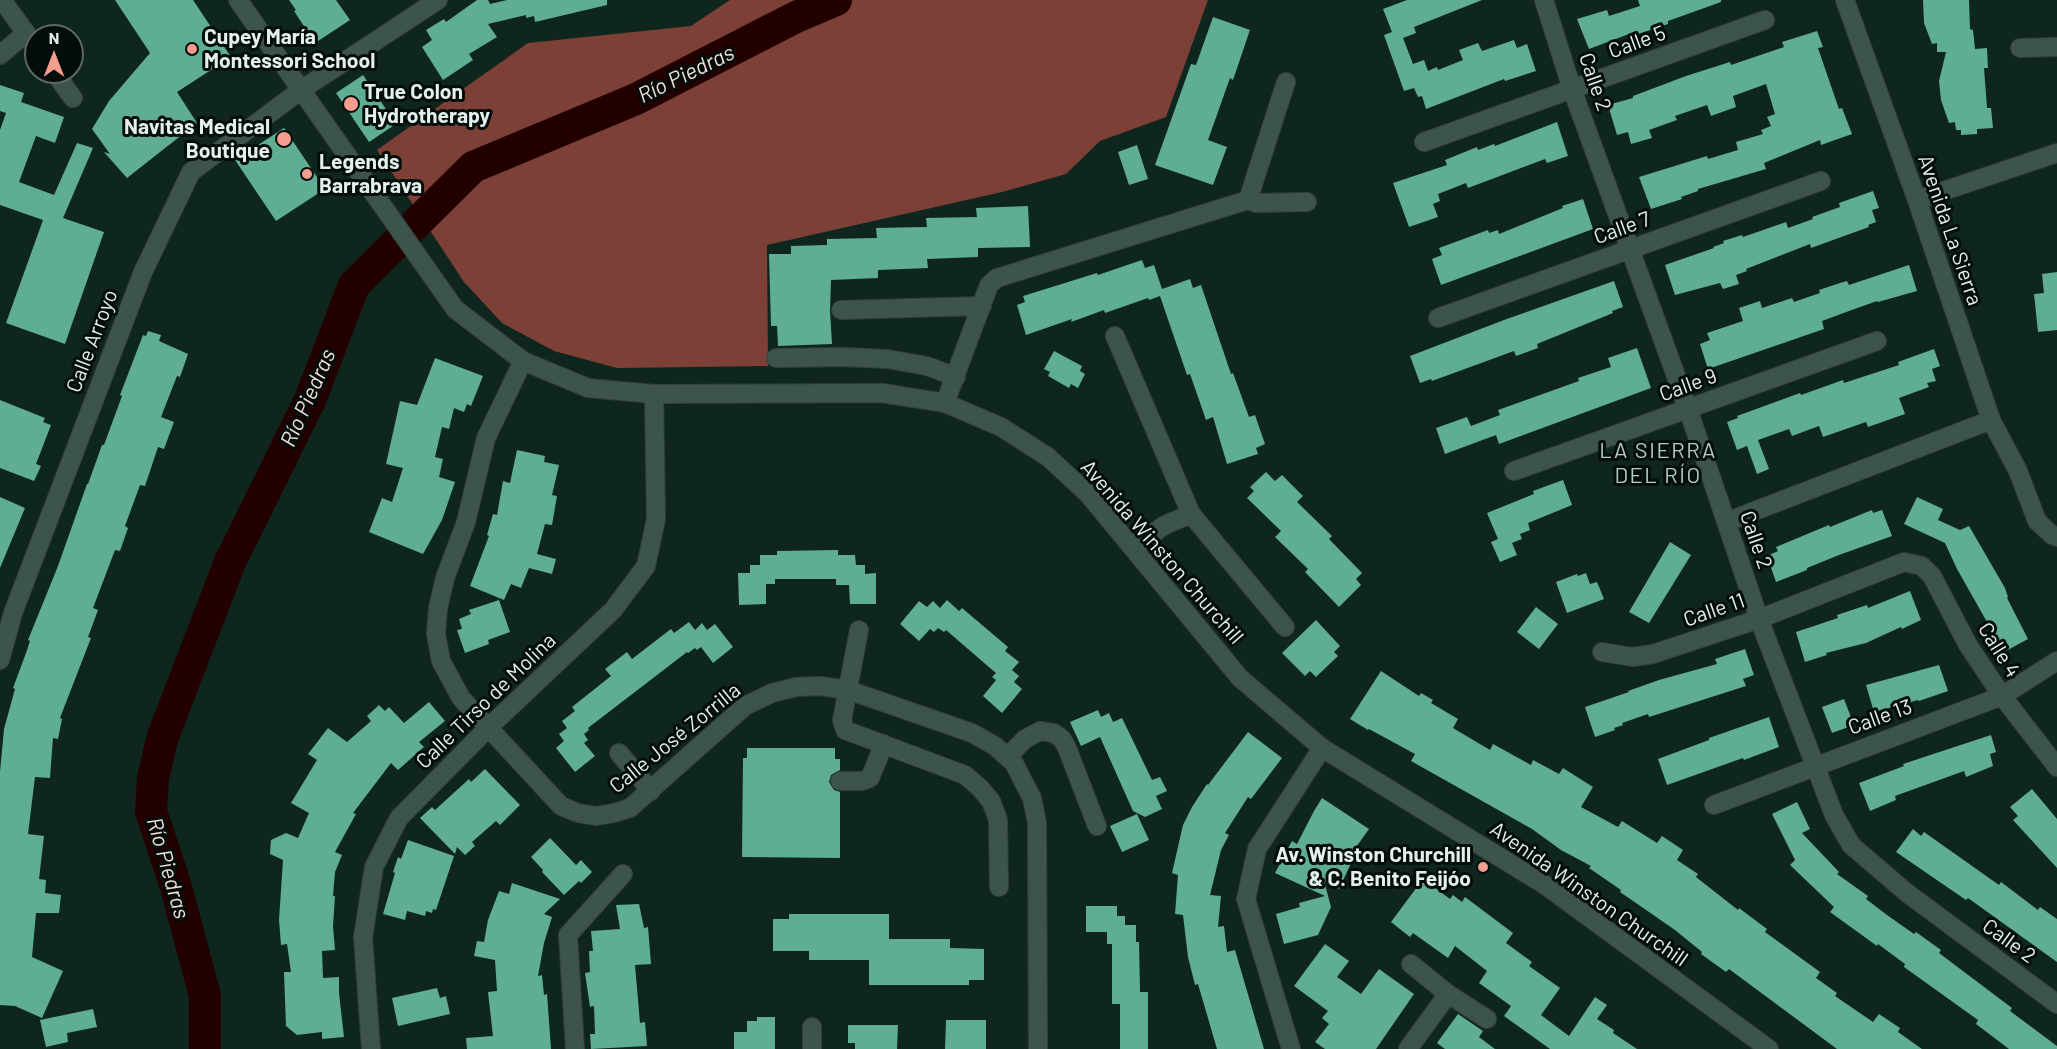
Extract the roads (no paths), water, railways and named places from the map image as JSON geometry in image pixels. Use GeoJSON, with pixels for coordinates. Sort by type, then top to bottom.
{"type":"FeatureCollection","features":[{"type":"Feature","properties":{"kind":"street"},"geometry":{"type":"LineString","coordinates":[[2,0],[24,30]]}},
{"type":"Feature","properties":{"kind":"street","name":"Avenida Winston Churchill"},"geometry":{"type":"LineString","coordinates":[[238,0],[455,309],[523,362],[588,388],[654,394],[882,393],[945,403],[1000,427],[1047,457],[1088,494],[1240,678],[1322,748],[1545,885],[1769,1049]]}},
{"type":"Feature","properties":{"kind":"street","name":"Calle Arroyo"},"geometry":{"type":"LineString","coordinates":[[0,660],[7,611],[143,272],[191,172],[302,90],[438,0]]}},
{"type":"Feature","properties":{"kind":"street","name":"Calle 2"},"geometry":{"type":"LineString","coordinates":[[1544,0],[1572,89],[1688,410],[1759,619],[1834,815],[1851,845],[1907,893],[2057,1004]]}},
{"type":"Feature","properties":{"kind":"street","name":"Avenida La Sierra"},"geometry":{"type":"LineString","coordinates":[[1845,0],[1917,200],[1991,420],[2018,471],[2037,520],[2057,537]]}},
{"type":"Feature","properties":{"kind":"street","name":"Calle 5"},"geometry":{"type":"LineString","coordinates":[[1424,142],[1765,20]]}},
{"type":"Feature","properties":{"kind":"street"},"geometry":{"type":"LineString","coordinates":[[0,55],[24,43]]}},
{"type":"Feature","properties":{"kind":"street"},"geometry":{"type":"LineString","coordinates":[[2020,48],[2057,46]]}},
{"type":"Feature","properties":{"kind":"street"},"geometry":{"type":"LineString","coordinates":[[1248,200],[1286,82]]}},
{"type":"Feature","properties":{"kind":"street"},"geometry":{"type":"LineString","coordinates":[[63,84],[73,98]]}},
{"type":"Feature","properties":{"kind":"street"},"geometry":{"type":"LineString","coordinates":[[1917,200],[2057,153]]}},
{"type":"Feature","properties":{"kind":"street","name":"Calle 7"},"geometry":{"type":"LineString","coordinates":[[1438,318],[1821,181]]}},
{"type":"Feature","properties":{"kind":"street"},"geometry":{"type":"LineString","coordinates":[[945,403],[989,285],[997,279],[1248,200],[1256,203],[1307,202]]}},
{"type":"Feature","properties":{"kind":"street"},"geometry":{"type":"LineString","coordinates":[[841,310],[982,306]]}},
{"type":"Feature","properties":{"kind":"street"},"geometry":{"type":"LineString","coordinates":[[1115,336],[1191,514],[1285,627]]}},
{"type":"Feature","properties":{"kind":"street","name":"Calle 9"},"geometry":{"type":"LineString","coordinates":[[1514,471],[1877,341]]}},
{"type":"Feature","properties":{"kind":"street"},"geometry":{"type":"LineString","coordinates":[[776,358],[886,359],[927,366],[956,376]]}},
{"type":"Feature","properties":{"kind":"street","name":"Calle José Zorrilla"},"geometry":{"type":"LineString","coordinates":[[523,362],[486,438],[466,522],[445,578],[438,608],[436,634],[441,661],[461,698],[561,806],[578,813],[596,816],[630,808],[731,716],[772,693],[796,687],[820,686],[848,690],[972,733],[995,746],[1014,763],[1032,798],[1037,823],[1038,1049]]}},
{"type":"Feature","properties":{"kind":"street","name":"Calle Tirso de Molina"},"geometry":{"type":"LineString","coordinates":[[371,1049],[363,938],[374,867],[399,818],[489,727],[613,610],[646,566],[656,519],[654,394]]}},
{"type":"Feature","properties":{"kind":"street"},"geometry":{"type":"LineString","coordinates":[[1726,522],[1991,420]]}},
{"type":"Feature","properties":{"kind":"street"},"geometry":{"type":"LineString","coordinates":[[1133,547],[1165,525],[1191,514]]}},
{"type":"Feature","properties":{"kind":"street","name":"Calle 11"},"geometry":{"type":"LineString","coordinates":[[1602,651],[1633,657],[1653,654],[1759,619],[1904,562]]}},
{"type":"Feature","properties":{"kind":"street","name":"Calle 4"},"geometry":{"type":"LineString","coordinates":[[1904,562],[1922,567],[1932,576],[1968,645],[2002,696],[2057,767]]}},
{"type":"Feature","properties":{"kind":"street"},"geometry":{"type":"LineString","coordinates":[[859,630],[842,720],[845,730],[965,775],[980,788],[992,801],[998,820],[999,887]]}},
{"type":"Feature","properties":{"kind":"street","name":"Calle 13"},"geometry":{"type":"LineString","coordinates":[[1714,805],[2002,696],[2057,661]]}},
{"type":"Feature","properties":{"kind":"street"},"geometry":{"type":"LineString","coordinates":[[1007,757],[1025,739],[1040,731],[1054,733],[1062,739],[1097,826]]}},
{"type":"Feature","properties":{"kind":"street"},"geometry":{"type":"LineString","coordinates":[[840,781],[862,781],[870,778],[884,744]]}},
{"type":"Feature","properties":{"kind":"street"},"geometry":{"type":"LineString","coordinates":[[1291,1049],[1246,899],[1257,849],[1322,748]]}},
{"type":"Feature","properties":{"kind":"street"},"geometry":{"type":"LineString","coordinates":[[619,753],[651,791]]}},
{"type":"Feature","properties":{"kind":"street"},"geometry":{"type":"LineString","coordinates":[[575,1049],[568,935],[623,874]]}},
{"type":"Feature","properties":{"kind":"street"},"geometry":{"type":"LineString","coordinates":[[1411,964],[1448,994],[1487,1019]]}},
{"type":"Feature","properties":{"kind":"street"},"geometry":{"type":"LineString","coordinates":[[1408,1049],[1448,994]]}},
{"type":"Feature","properties":{"kind":"street"},"geometry":{"type":"LineString","coordinates":[[812,1027],[812,1049]]}},
{"type":"Feature","properties":{"kind":"waterway","name":"Río Piedras"},"geometry":{"type":"LineString","coordinates":[[205,1049],[205,996],[176,887],[151,811],[153,778],[163,736],[230,562],[310,400],[354,285],[473,167],[636,99],[796,17],[836,0]]}},
{"type":"Feature","properties":{"kind":"place","name":"Cupey María Montessori School"},"geometry":{"type":"Point","coordinates":[192,49]}},
{"type":"Feature","properties":{"kind":"place","name":"True Colon Hydrotherapy"},"geometry":{"type":"Point","coordinates":[351,104]}},
{"type":"Feature","properties":{"kind":"place","name":"Navitas Medical Boutique"},"geometry":{"type":"Point","coordinates":[284,139]}},
{"type":"Feature","properties":{"kind":"place","name":"Legends Barrabrava"},"geometry":{"type":"Point","coordinates":[307,174]}},
{"type":"Feature","properties":{"kind":"place","name":"Av. Winston Churchill & C. Benito Feijóo"},"geometry":{"type":"Point","coordinates":[1483,867]}},
{"type":"Feature","properties":{"kind":"district","name":"LA SIERRA DEL RÍO"},"geometry":{"type":"Point","coordinates":[1658,464]}}]}
